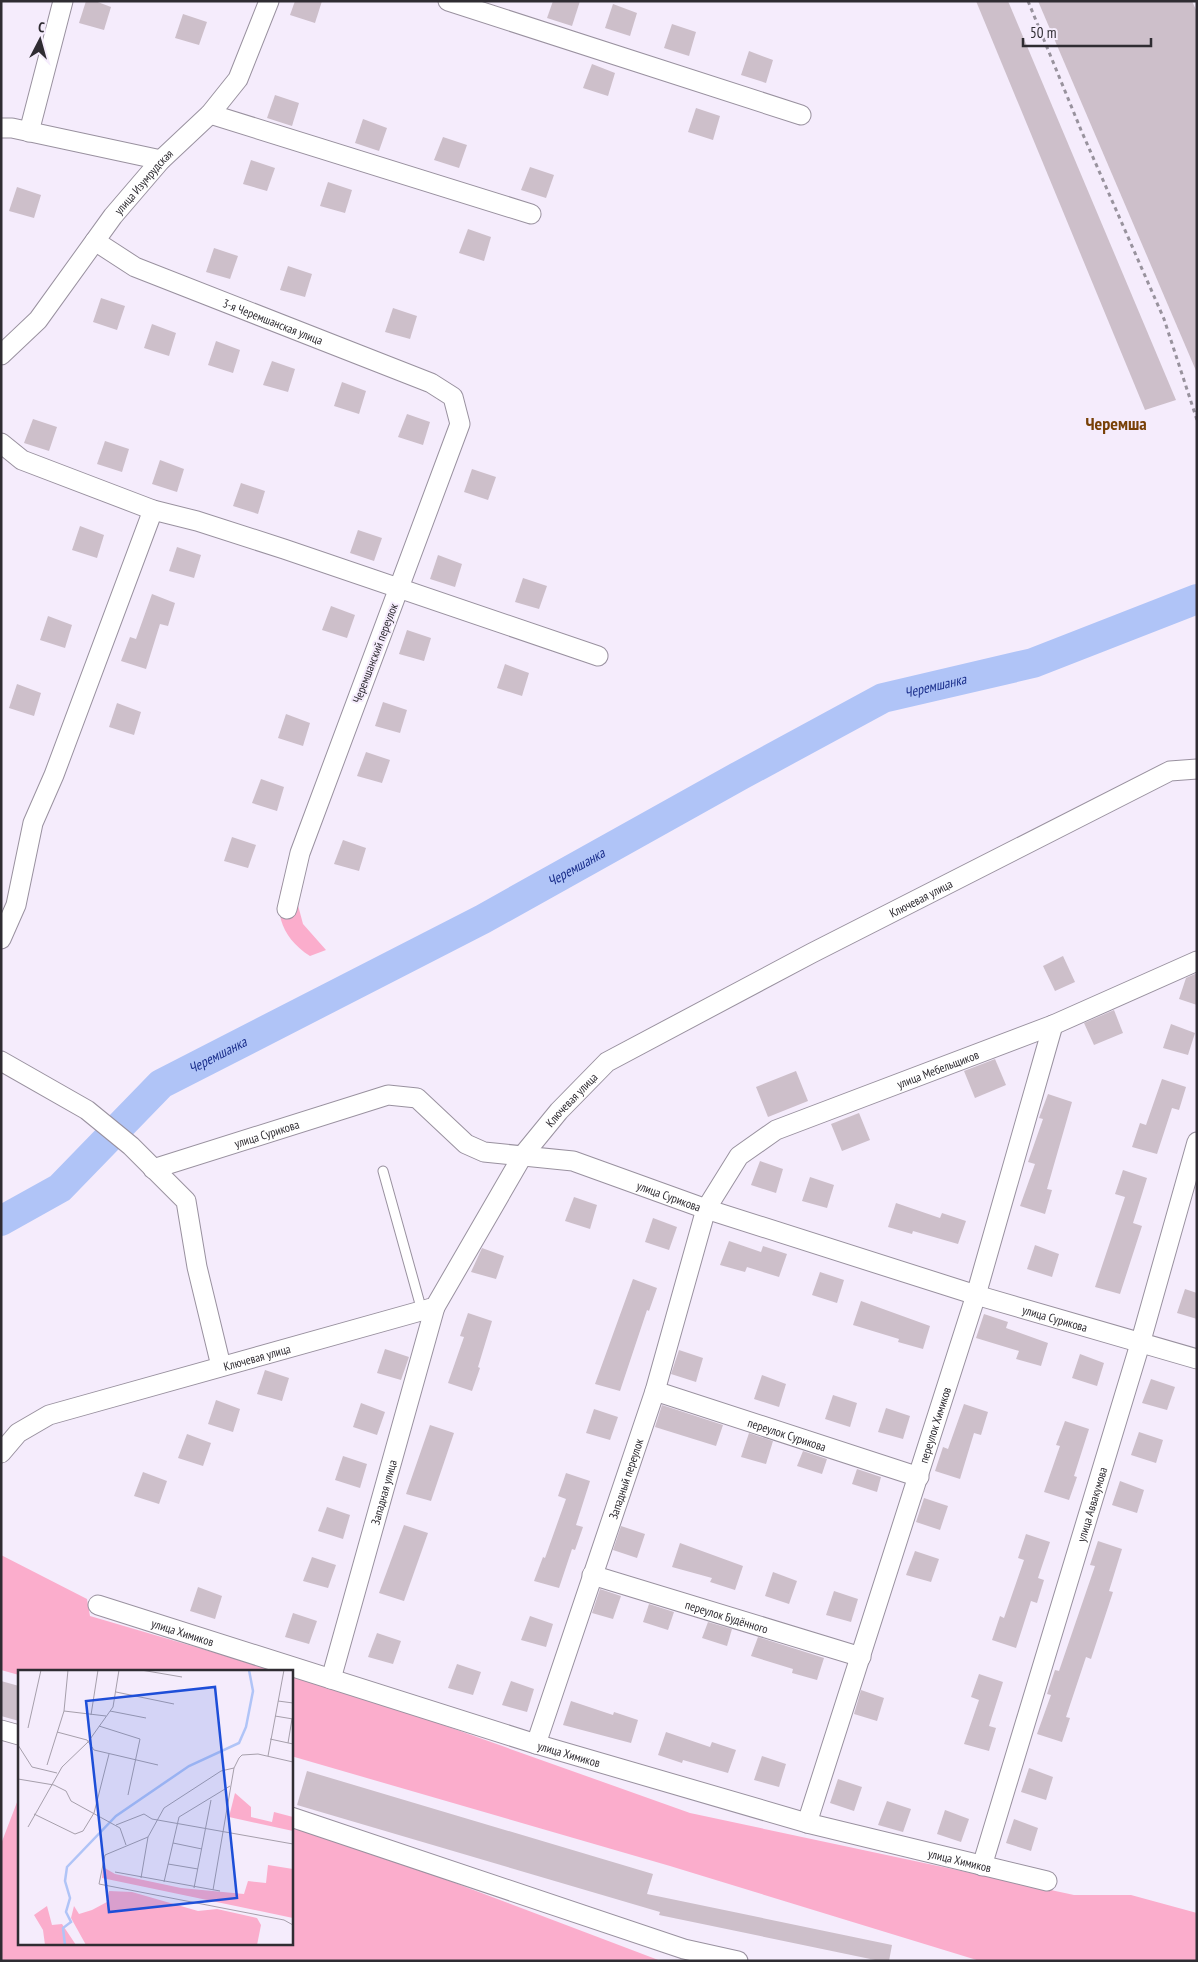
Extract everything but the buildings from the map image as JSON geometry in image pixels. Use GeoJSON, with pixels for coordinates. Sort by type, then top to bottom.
{"type":"FeatureCollection","features":[{"type":"Feature","properties":{"kind":"street"},"geometry":{"type":"LineString","coordinates":[[29,132],[64,1]]}},
{"type":"Feature","properties":{"kind":"street","name":"улица Изумрудская"},"geometry":{"type":"LineString","coordinates":[[1,355],[38,320],[113,216],[161,160],[210,114],[238,79],[269,1]]}},
{"type":"Feature","properties":{"kind":"street"},"geometry":{"type":"LineString","coordinates":[[448,1],[801,115]]}},
{"type":"Feature","properties":{"kind":"street"},"geometry":{"type":"LineString","coordinates":[[210,114],[531,214]]}},
{"type":"Feature","properties":{"kind":"street"},"geometry":{"type":"LineString","coordinates":[[1,128],[12,128],[161,160]]}},
{"type":"Feature","properties":{"kind":"street","name":"3-я Черемшанская улица"},"geometry":{"type":"LineString","coordinates":[[95,241],[134,267],[431,383],[453,397]]}},
{"type":"Feature","properties":{"kind":"street","name":"Черемшанский переулок"},"geometry":{"type":"LineString","coordinates":[[287,909],[300,853],[460,424],[453,397]]}},
{"type":"Feature","properties":{"kind":"street"},"geometry":{"type":"LineString","coordinates":[[1,442],[22,460],[153,510],[206,523],[598,656]]}},
{"type":"Feature","properties":{"kind":"street"},"geometry":{"type":"LineString","coordinates":[[1,940],[16,905],[33,823],[54,775],[153,510]]}},
{"type":"Feature","properties":{"kind":"street","name":"Ключевая улица"},"geometry":{"type":"LineString","coordinates":[[1,1452],[18,1433],[49,1415],[429,1309],[522,1155],[559,1111],[607,1062],[812,953],[1170,771],[1197,769]]}},
{"type":"Feature","properties":{"kind":"street","name":"улица Мебельщиков"},"geometry":{"type":"LineString","coordinates":[[706,1209],[739,1156],[776,1130],[1053,1025],[1197,961]]}},
{"type":"Feature","properties":{"kind":"street","name":"переулок Химиков"},"geometry":{"type":"LineString","coordinates":[[807,1823],[976,1295],[1053,1025]]}},
{"type":"Feature","properties":{"kind":"street"},"geometry":{"type":"LineString","coordinates":[[1,1061],[87,1110],[114,1132],[186,1201],[198,1267],[221,1366]]}},
{"type":"Feature","properties":{"kind":"street","name":"улица Сурикова"},"geometry":{"type":"LineString","coordinates":[[154,1169],[388,1095],[418,1098],[466,1144],[484,1152],[573,1161],[706,1209],[976,1295],[1197,1359]]}},
{"type":"Feature","properties":{"kind":"street","name":"улица Аввакумова"},"geometry":{"type":"LineString","coordinates":[[982,1866],[1140,1344],[1197,1142]]}},
{"type":"Feature","properties":{"kind":"street","name":"Западный переулок"},"geometry":{"type":"LineString","coordinates":[[536,1744],[655,1391],[706,1209]]}},
{"type":"Feature","properties":{"kind":"street","name":"Западная улица"},"geometry":{"type":"LineString","coordinates":[[331,1679],[429,1309]]}},
{"type":"Feature","properties":{"kind":"street","name":"переулок Сурикова"},"geometry":{"type":"LineString","coordinates":[[655,1391],[919,1477]]}},
{"type":"Feature","properties":{"kind":"street","name":"переулок Будённого"},"geometry":{"type":"LineString","coordinates":[[592,1575],[861,1657]]}},
{"type":"Feature","properties":{"kind":"street","name":"улица Химиков"},"geometry":{"type":"LineString","coordinates":[[98,1605],[536,1744],[807,1823],[1047,1881]]}},
{"type":"Feature","properties":{"kind":"street"},"geometry":{"type":"LineString","coordinates":[[1,1730],[18,1735]]}},
{"type":"Feature","properties":{"kind":"street"},"geometry":{"type":"LineString","coordinates":[[292,1817],[684,1949],[738,1961]]}},
{"type":"Feature","properties":{"kind":"lane"},"geometry":{"type":"LineString","coordinates":[[383,1171],[429,1309]]}},
{"type":"Feature","properties":{"kind":"path"},"geometry":{"type":"LineString","coordinates":[[1028,1],[1081,130],[1164,319],[1197,420]]}},
{"type":"Feature","properties":{"kind":"shaded area"},"geometry":{"type":"Polygon","coordinates":[[[286,874],[295,894],[303,924],[326,950],[310,956],[299,948],[285,930],[281,920],[279,898],[286,874]]]}},
{"type":"Feature","properties":{"kind":"shaded area"},"geometry":{"type":"Polygon","coordinates":[[[1,1555],[87,1599],[90,1616],[274,1670],[18,1670],[18,1675],[1,1670],[1,1555]]]}},
{"type":"Feature","properties":{"kind":"shaded area"},"geometry":{"type":"Polygon","coordinates":[[[292,1675],[356,1694],[690,1813],[1074,1895],[1131,1895],[1197,1913],[1197,1961],[980,1961],[670,1866],[292,1756],[292,1675]]]}},
{"type":"Feature","properties":{"kind":"shaded area"},"geometry":{"type":"Polygon","coordinates":[[[18,1800],[18,1944],[292,1944],[292,1821],[661,1961],[1,1961],[1,1844],[18,1800]]]}},
{"type":"Feature","properties":{"kind":"waterway","name":"Черемшанка"},"geometry":{"type":"LineString","coordinates":[[1,1221],[60,1188],[161,1084],[483,919],[883,698],[1033,663],[1197,599]]}},
{"type":"Feature","properties":{"kind":"district","name":"Черемша"},"geometry":{"type":"Point","coordinates":[1116,423]}}]}
